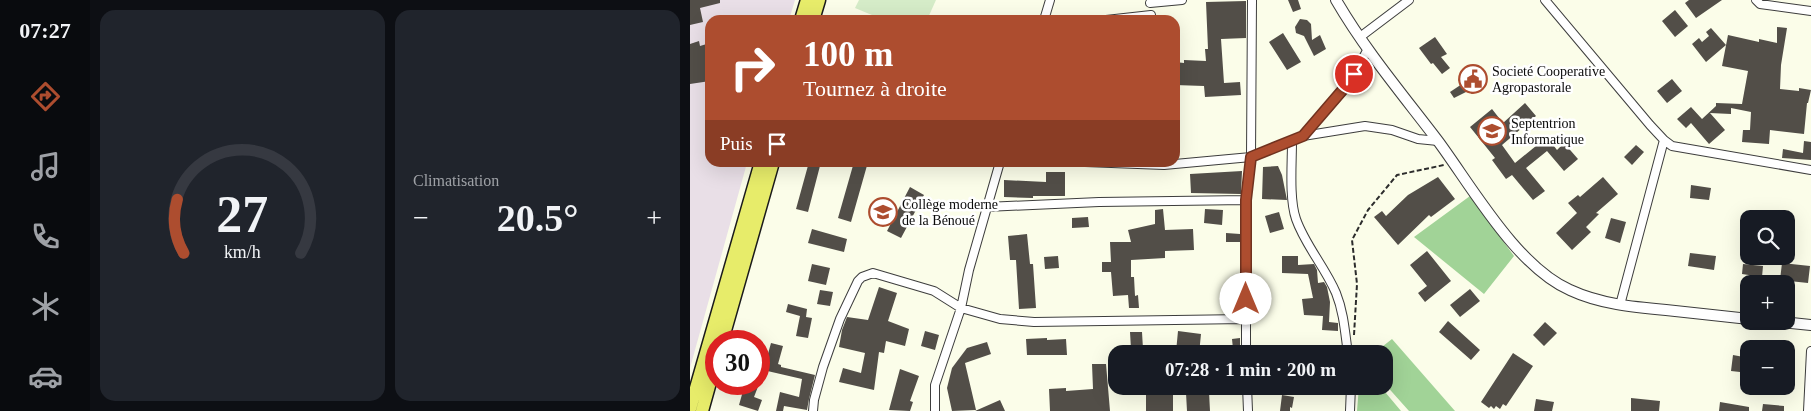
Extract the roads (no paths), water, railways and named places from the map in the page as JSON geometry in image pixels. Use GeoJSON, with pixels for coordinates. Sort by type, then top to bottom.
{"type":"FeatureCollection","features":[{"type":"Feature","properties":{"kind":"main road"},"geometry":{"type":"LineString","coordinates":[[803,15],[807,0]]}},
{"type":"Feature","properties":{"kind":"main road"},"geometry":{"type":"LineString","coordinates":[[814,15],[818,0]]}},
{"type":"Feature","properties":{"kind":"main road"},"geometry":{"type":"LineString","coordinates":[[720,330],[760,167]]}},
{"type":"Feature","properties":{"kind":"main road"},"geometry":{"type":"LineString","coordinates":[[721,330],[771,167]]}},
{"type":"Feature","properties":{"kind":"main road"},"geometry":{"type":"LineString","coordinates":[[690,409],[705,370]]}},
{"type":"Feature","properties":{"kind":"main road"},"geometry":{"type":"LineString","coordinates":[[706,410],[709,395]]}},
{"type":"Feature","properties":{"kind":"street"},"geometry":{"type":"LineString","coordinates":[[1046,15],[1050,0]]}},
{"type":"Feature","properties":{"kind":"street"},"geometry":{"type":"LineString","coordinates":[[1151,15],[1149,1],[1182,0]]}},
{"type":"Feature","properties":{"kind":"street"},"geometry":{"type":"LineString","coordinates":[[1246,345],[1246,200],[1251,157],[1252,0]]}},
{"type":"Feature","properties":{"kind":"street"},"geometry":{"type":"LineString","coordinates":[[1336,0],[1368,49],[1510,240],[1538,270],[1557,284],[1571,291],[1620,305],[1740,318]]}},
{"type":"Feature","properties":{"kind":"street"},"geometry":{"type":"LineString","coordinates":[[1360,36],[1409,0]]}},
{"type":"Feature","properties":{"kind":"street"},"geometry":{"type":"LineString","coordinates":[[1545,0],[1664,140],[1672,146],[1811,170]]}},
{"type":"Feature","properties":{"kind":"street"},"geometry":{"type":"LineString","coordinates":[[1756,0],[1760,4],[1811,11]]}},
{"type":"Feature","properties":{"kind":"street"},"geometry":{"type":"LineString","coordinates":[[1303,136],[1346,86],[1368,49]]}},
{"type":"Feature","properties":{"kind":"street"},"geometry":{"type":"LineString","coordinates":[[1180,163],[1251,157],[1303,136],[1364,126],[1392,130],[1418,139],[1438,141]]}},
{"type":"Feature","properties":{"kind":"street"},"geometry":{"type":"LineString","coordinates":[[1620,305],[1664,140]]}},
{"type":"Feature","properties":{"kind":"street"},"geometry":{"type":"LineString","coordinates":[[1292,142],[1295,217],[1302,233],[1336,292],[1343,313],[1347,345]]}},
{"type":"Feature","properties":{"kind":"street"},"geometry":{"type":"LineString","coordinates":[[935,411],[935,385],[960,308],[998,167]]}},
{"type":"Feature","properties":{"kind":"street"},"geometry":{"type":"LineString","coordinates":[[986,207],[1246,200]]}},
{"type":"Feature","properties":{"kind":"street"},"geometry":{"type":"LineString","coordinates":[[813,411],[814,400],[832,340],[858,281],[862,277],[873,273],[934,290],[960,308],[1000,319],[1034,322],[1246,319]]}},
{"type":"Feature","properties":{"kind":"street"},"geometry":{"type":"LineString","coordinates":[[1795,323],[1811,325]]}},
{"type":"Feature","properties":{"kind":"street"},"geometry":{"type":"LineString","coordinates":[[1808,411],[1811,351]]}},
{"type":"Feature","properties":{"kind":"street"},"geometry":{"type":"LineString","coordinates":[[1247,395],[1248,411]]}},
{"type":"Feature","properties":{"kind":"street"},"geometry":{"type":"LineString","coordinates":[[1350,411],[1351,395]]}},
{"type":"Feature","properties":{"kind":"place","name":"Societé Cooperative Agropastorale"},"geometry":{"type":"Point","coordinates":[1473,79]}},
{"type":"Feature","properties":{"kind":"place","name":"Septentrion Informatique"},"geometry":{"type":"Point","coordinates":[1492,131]}},
{"type":"Feature","properties":{"kind":"place","name":"Collège moderne de la Bénoué"},"geometry":{"type":"Point","coordinates":[883,212]}}]}
